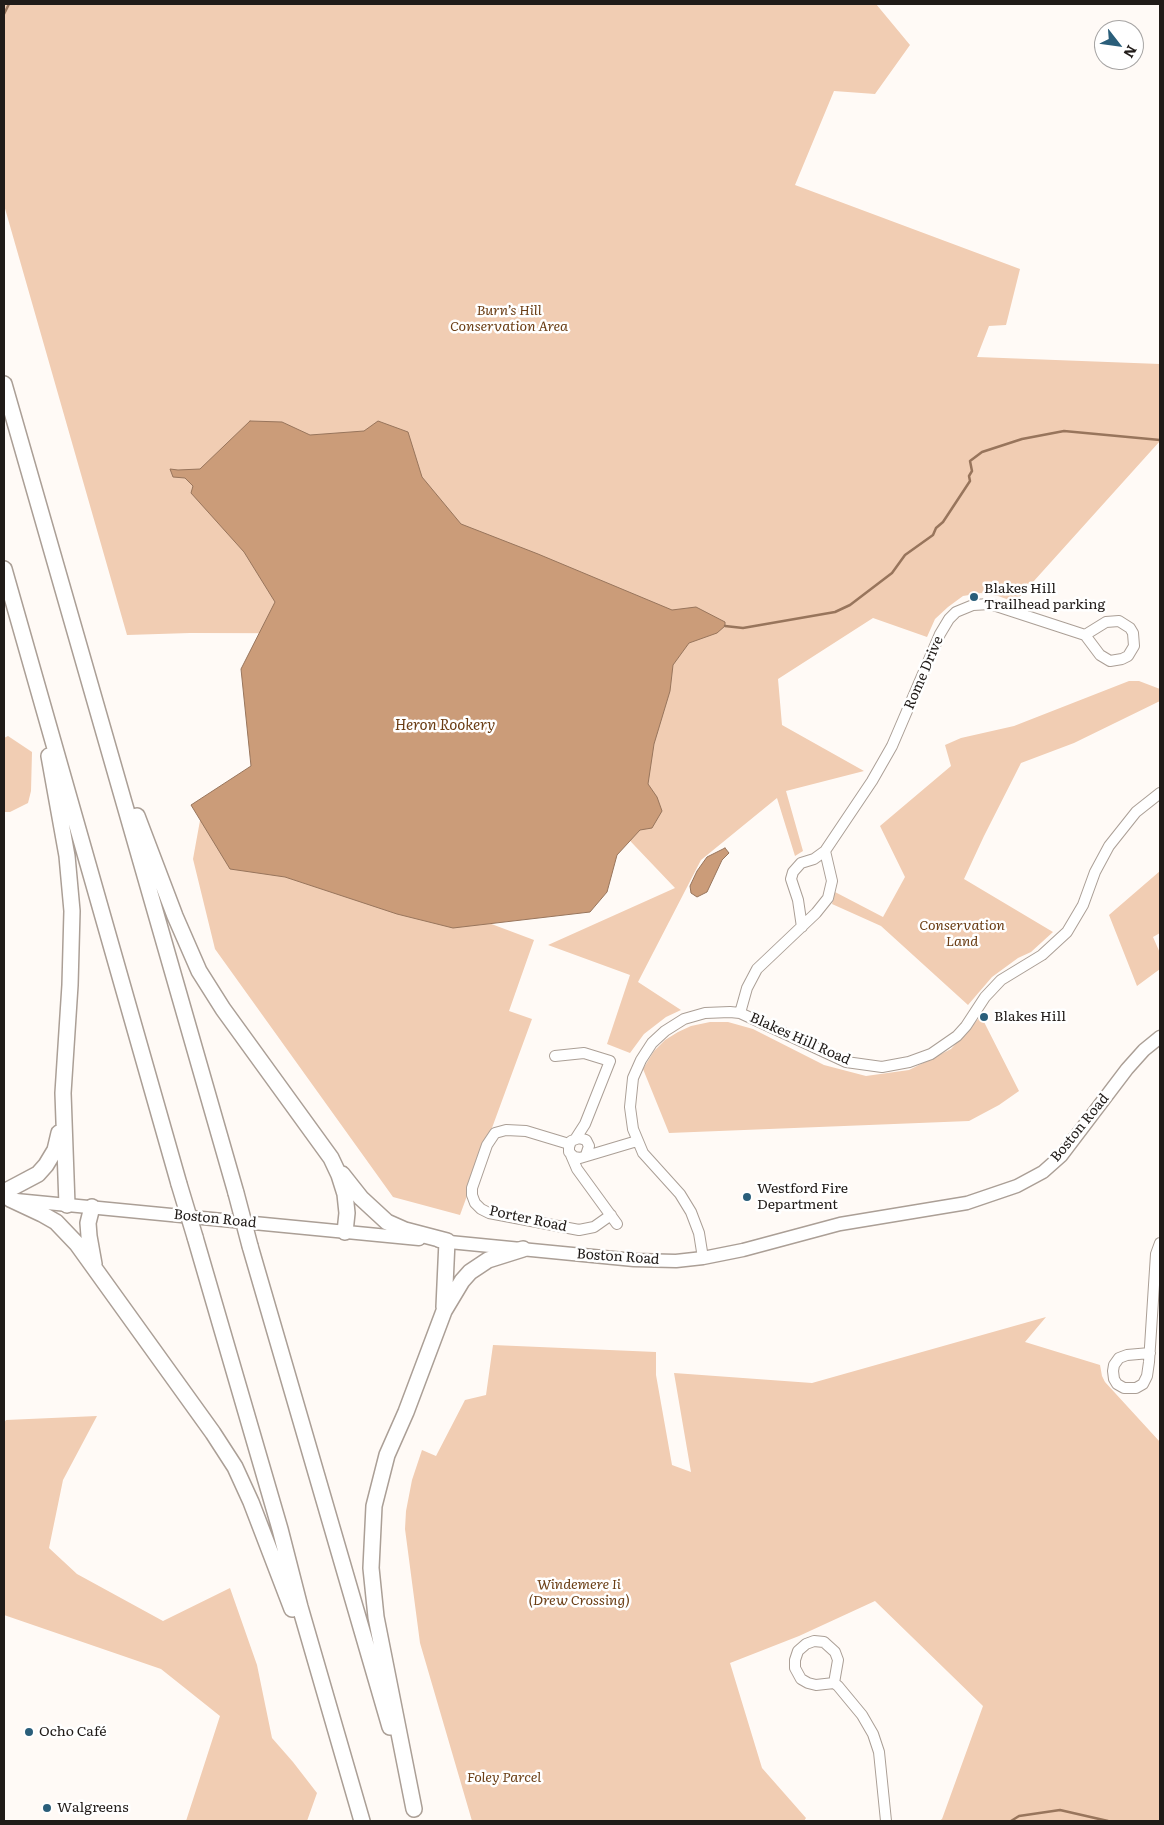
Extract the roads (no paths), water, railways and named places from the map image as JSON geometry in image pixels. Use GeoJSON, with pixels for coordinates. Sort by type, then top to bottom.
{"type":"FeatureCollection","features":[{"type":"Feature","properties":{"kind":"highway"},"geometry":{"type":"LineString","coordinates":[[4,384],[250,1246],[416,1815]]}},
{"type":"Feature","properties":{"kind":"highway"},"geometry":{"type":"LineString","coordinates":[[4,569],[362,1821]]}},
{"type":"Feature","properties":{"kind":"highway"},"geometry":{"type":"LineString","coordinates":[[40,698],[51,773],[67,856],[71,894],[71,952],[63,1107],[67,1205]]}},
{"type":"Feature","properties":{"kind":"highway"},"geometry":{"type":"LineString","coordinates":[[107,743],[199,972],[223,1009],[360,1198],[386,1222],[405,1230],[446,1241],[444,1311]]}},
{"type":"Feature","properties":{"kind":"highway"},"geometry":{"type":"LineString","coordinates":[[63,1107],[56,1143],[46,1165],[38,1174],[6,1196],[56,1222],[77,1244],[208,1426],[235,1467],[260,1522],[291,1608],[316,1662]]}},
{"type":"Feature","properties":{"kind":"highway"},"geometry":{"type":"LineString","coordinates":[[334,1163],[345,1194],[347,1213],[345,1232]]}},
{"type":"Feature","properties":{"kind":"highway"},"geometry":{"type":"LineString","coordinates":[[92,1207],[88,1223],[88,1236],[96,1270]]}},
{"type":"Feature","properties":{"kind":"highway"},"geometry":{"type":"LineString","coordinates":[[416,1815],[376,1617],[371,1568],[372,1524],[379,1482],[444,1311],[462,1281],[470,1272],[488,1260],[523,1249]]}},
{"type":"Feature","properties":{"kind":"main road","name":"Boston Road"},"geometry":{"type":"LineString","coordinates":[[6,1196],[67,1205],[634,1260],[676,1261],[703,1258],[743,1250],[840,1224],[966,1203],[1026,1182],[1043,1172],[1061,1156],[1127,1069],[1144,1050],[1160,1037]]}},
{"type":"Feature","properties":{"kind":"street","name":"Rome Drive"},"geometry":{"type":"LineString","coordinates":[[802,927],[798,900],[791,879],[793,872],[801,863],[814,859],[825,851],[883,763],[940,634],[949,619],[956,612],[973,604],[990,604],[1085,635]]}},
{"type":"Feature","properties":{"kind":"street"},"geometry":{"type":"LineString","coordinates":[[1119,621],[1130,628],[1133,633],[1134,646],[1128,656],[1122,659],[1110,660],[1100,655],[1085,635],[1106,622],[1119,621]]}},
{"type":"Feature","properties":{"kind":"street","name":"Blakes Hill Road"},"geometry":{"type":"LineString","coordinates":[[703,1258],[699,1233],[688,1207],[680,1194],[650,1163],[637,1140],[631,1117],[630,1096],[637,1068],[652,1043],[665,1031],[684,1019],[716,1012],[740,1013],[846,1062],[870,1066],[892,1066],[931,1054],[957,1036],[985,997],[1001,980],[1042,955],[1067,932],[1083,905],[1095,872],[1109,846],[1136,812],[1160,793]]}},
{"type":"Feature","properties":{"kind":"street"},"geometry":{"type":"LineString","coordinates":[[740,1013],[747,988],[757,969],[822,906],[831,890],[832,881],[825,851]]}},
{"type":"Feature","properties":{"kind":"street"},"geometry":{"type":"LineString","coordinates":[[555,1056],[588,1053],[610,1061],[580,1141],[569,1150],[577,1169],[617,1224]]}},
{"type":"Feature","properties":{"kind":"street","name":"Porter Road"},"geometry":{"type":"LineString","coordinates":[[611,1148],[526,1131],[506,1130],[495,1133],[488,1142],[472,1188],[475,1203],[481,1209],[579,1230],[594,1226],[611,1215]]}},
{"type":"Feature","properties":{"kind":"street","name":"Porter Road"},"geometry":{"type":"LineString","coordinates":[[585,1156],[597,1154],[637,1140]]}},
{"type":"Feature","properties":{"kind":"street"},"geometry":{"type":"LineString","coordinates":[[580,1141],[589,1149],[585,1156],[583,1170],[586,1179]]}},
{"type":"Feature","properties":{"kind":"street"},"geometry":{"type":"LineString","coordinates":[[571,1155],[577,1158],[585,1156]]}},
{"type":"Feature","properties":{"kind":"street"},"geometry":{"type":"LineString","coordinates":[[1150,1353],[1156,1254],[1160,1243]]}},
{"type":"Feature","properties":{"kind":"street"},"geometry":{"type":"LineString","coordinates":[[814,1641],[824,1642],[835,1652],[838,1660],[834,1683],[816,1685],[801,1679],[795,1668],[798,1651],[806,1644],[814,1641]]}},
{"type":"Feature","properties":{"kind":"street"},"geometry":{"type":"LineString","coordinates":[[834,1683],[862,1715],[873,1734],[879,1752],[886,1821]]}},
{"type":"Feature","properties":{"kind":"water","name":"Heron Rookery"},"geometry":{"type":"Polygon","coordinates":[[[250,421],[282,422],[310,435],[364,431],[378,421],[408,432],[422,477],[461,524],[672,610],[696,607],[725,622],[725,626],[717,633],[689,643],[673,665],[670,691],[654,744],[648,784],[657,797],[662,811],[652,828],[640,830],[617,855],[607,892],[590,912],[453,928],[397,914],[285,877],[230,869],[191,805],[251,766],[241,669],[275,602],[244,552],[191,493],[193,486],[185,478],[173,477],[170,469],[200,469],[250,421]]]}},
{"type":"Feature","properties":{"kind":"water"},"geometry":{"type":"Polygon","coordinates":[[[725,848],[729,853],[722,860],[707,892],[697,897],[691,893],[690,886],[697,871],[707,857],[725,848]]]}},
{"type":"Feature","properties":{"kind":"waterway"},"geometry":{"type":"LineString","coordinates":[[4,14],[9,4]]}},
{"type":"Feature","properties":{"kind":"waterway"},"geometry":{"type":"LineString","coordinates":[[725,626],[743,628],[835,612],[850,605],[892,573],[905,555],[933,535],[970,481],[969,476],[972,471],[970,461],[982,452],[1022,439],[1064,431],[1160,440]]}},
{"type":"Feature","properties":{"kind":"waterway"},"geometry":{"type":"LineString","coordinates":[[1011,1821],[1019,1816],[1060,1810],[1108,1821]]}},
{"type":"Feature","properties":{"kind":"place","name":"Blakes Hill Trailhead parking"},"geometry":{"type":"Point","coordinates":[974,597]}},
{"type":"Feature","properties":{"kind":"place","name":"Blakes Hill"},"geometry":{"type":"Point","coordinates":[984,1017]}},
{"type":"Feature","properties":{"kind":"place","name":"Westford Fire Department"},"geometry":{"type":"Point","coordinates":[747,1197]}},
{"type":"Feature","properties":{"kind":"place","name":"Ocho Café"},"geometry":{"type":"Point","coordinates":[29,1732]}},
{"type":"Feature","properties":{"kind":"place","name":"Walgreens"},"geometry":{"type":"Point","coordinates":[47,1808]}},
{"type":"Feature","properties":{"kind":"park label","name":"Burn’s Hill Conservation Area"},"geometry":{"type":"Point","coordinates":[509,320]}},
{"type":"Feature","properties":{"kind":"park label","name":"Conservation Land"},"geometry":{"type":"Point","coordinates":[962,934]}},
{"type":"Feature","properties":{"kind":"park label","name":"Windemere Ii (Drew Crossing)"},"geometry":{"type":"Point","coordinates":[579,1594]}},
{"type":"Feature","properties":{"kind":"park label","name":"Foley Parcel"},"geometry":{"type":"Point","coordinates":[504,1778]}}]}
